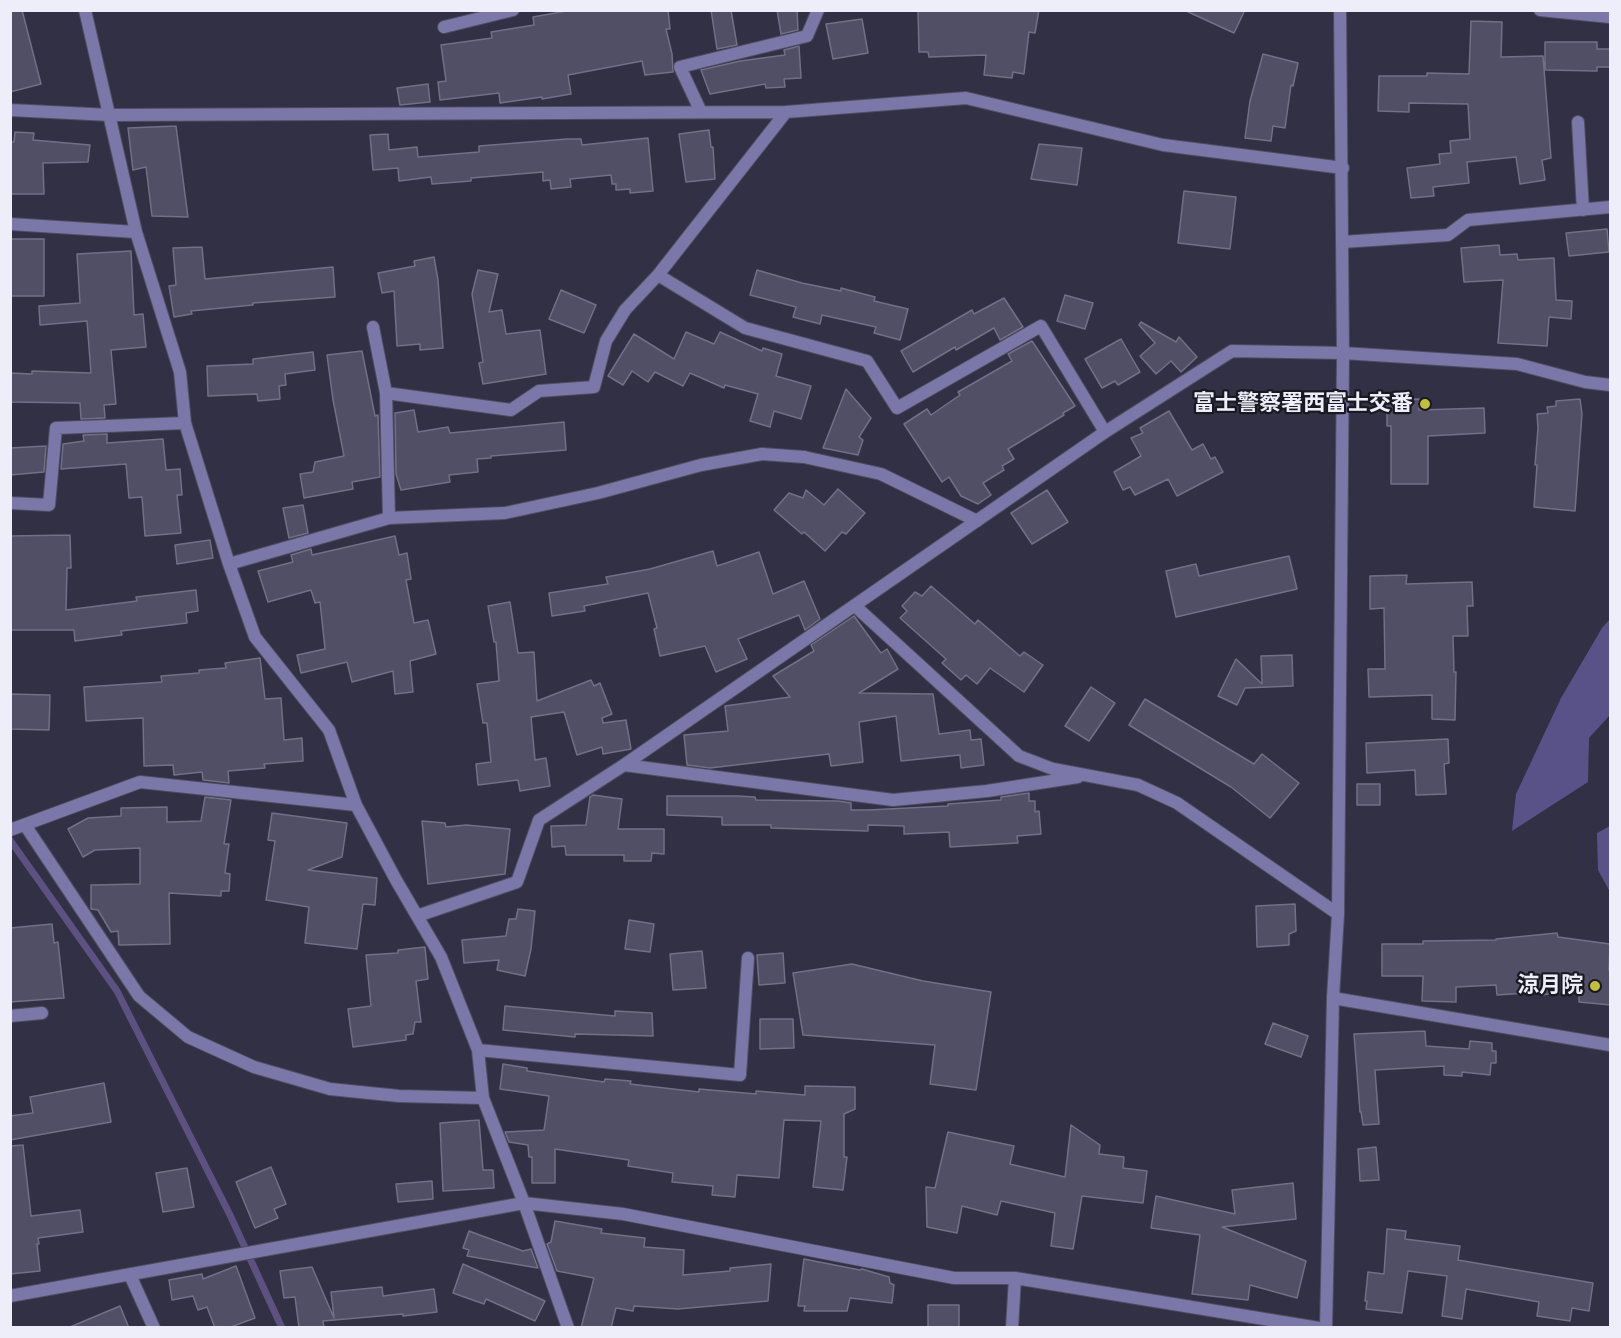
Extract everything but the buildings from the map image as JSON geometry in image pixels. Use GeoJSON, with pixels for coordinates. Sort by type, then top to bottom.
{"type":"FeatureCollection","features":[{"type":"Feature","properties":{"kind":"street"},"geometry":{"type":"LineString","coordinates":[[85,10],[136,232],[180,372],[185,423],[229,564],[255,637],[328,730],[356,805],[441,957],[478,1050],[483,1098],[524,1203],[568,1328]]}},
{"type":"Feature","properties":{"kind":"street"},"geometry":{"type":"LineString","coordinates":[[444,27],[513,10]]}},
{"type":"Feature","properties":{"kind":"street"},"geometry":{"type":"LineString","coordinates":[[701,112],[680,67],[807,36],[818,10]]}},
{"type":"Feature","properties":{"kind":"street"},"geometry":{"type":"LineString","coordinates":[[1326,1328],[1333,999],[1338,914],[1343,353],[1340,10]]}},
{"type":"Feature","properties":{"kind":"street"},"geometry":{"type":"LineString","coordinates":[[1540,10],[1611,17]]}},
{"type":"Feature","properties":{"kind":"street"},"geometry":{"type":"LineString","coordinates":[[10,110],[110,115],[786,112],[966,98],[1163,145],[1343,168]]}},
{"type":"Feature","properties":{"kind":"street"},"geometry":{"type":"LineString","coordinates":[[386,393],[511,410],[539,391],[594,387],[606,341],[625,310],[658,275],[786,112]]}},
{"type":"Feature","properties":{"kind":"street"},"geometry":{"type":"LineString","coordinates":[[1578,122],[1583,210]]}},
{"type":"Feature","properties":{"kind":"street"},"geometry":{"type":"LineString","coordinates":[[1342,242],[1448,235],[1468,220],[1611,207]]}},
{"type":"Feature","properties":{"kind":"street"},"geometry":{"type":"LineString","coordinates":[[10,224],[136,232]]}},
{"type":"Feature","properties":{"kind":"street"},"geometry":{"type":"LineString","coordinates":[[658,275],[745,328],[867,361],[897,408],[1041,326],[1105,432]]}},
{"type":"Feature","properties":{"kind":"street"},"geometry":{"type":"LineString","coordinates":[[373,327],[386,393],[389,518]]}},
{"type":"Feature","properties":{"kind":"street"},"geometry":{"type":"LineString","coordinates":[[417,916],[517,882],[539,820],[624,765],[1105,432],[1232,351],[1343,353],[1517,364],[1585,382],[1611,385]]}},
{"type":"Feature","properties":{"kind":"street"},"geometry":{"type":"LineString","coordinates":[[10,503],[49,506],[56,428],[185,423]]}},
{"type":"Feature","properties":{"kind":"street"},"geometry":{"type":"LineString","coordinates":[[229,564],[389,518],[505,513],[598,493],[701,465],[762,454],[804,457],[880,474],[977,521]]}},
{"type":"Feature","properties":{"kind":"street"},"geometry":{"type":"LineString","coordinates":[[855,606],[1019,756],[1053,769],[1138,785],[1177,803],[1338,914]]}},
{"type":"Feature","properties":{"kind":"street"},"geometry":{"type":"LineString","coordinates":[[624,765],[893,800],[987,791],[1087,775]]}},
{"type":"Feature","properties":{"kind":"street"},"geometry":{"type":"LineString","coordinates":[[356,805],[140,782],[19,827],[139,996],[188,1037],[254,1067],[330,1089],[399,1096],[483,1098]]}},
{"type":"Feature","properties":{"kind":"street"},"geometry":{"type":"LineString","coordinates":[[478,1050],[740,1075],[748,958]]}},
{"type":"Feature","properties":{"kind":"street"},"geometry":{"type":"LineString","coordinates":[[1333,999],[1611,1045]]}},
{"type":"Feature","properties":{"kind":"street"},"geometry":{"type":"LineString","coordinates":[[10,1016],[42,1013]]}},
{"type":"Feature","properties":{"kind":"street"},"geometry":{"type":"LineString","coordinates":[[10,1296],[524,1203],[623,1214],[954,1278],[1015,1278],[1319,1328]]}},
{"type":"Feature","properties":{"kind":"street"},"geometry":{"type":"LineString","coordinates":[[130,1275],[154,1328]]}},
{"type":"Feature","properties":{"kind":"street"},"geometry":{"type":"LineString","coordinates":[[1012,1328],[1015,1278]]}},
{"type":"Feature","properties":{"kind":"shaded area"},"geometry":{"type":"Polygon","coordinates":[[[1610,619],[1610,715],[1589,738],[1588,782],[1512,831],[1516,794],[1561,698],[1602,628],[1610,619]]]}},
{"type":"Feature","properties":{"kind":"shaded area"},"geometry":{"type":"Polygon","coordinates":[[[1610,826],[1610,892],[1598,870],[1597,833],[1610,826]]]}},
{"type":"Feature","properties":{"kind":"waterway"},"geometry":{"type":"LineString","coordinates":[[10,840],[117,991],[230,1215],[282,1328]]}},
{"type":"Feature","properties":{"kind":"place","name":"富士警察署西富士交番"},"geometry":{"type":"Point","coordinates":[1425,404]}},
{"type":"Feature","properties":{"kind":"place","name":"涼月院"},"geometry":{"type":"Point","coordinates":[1595,986]}}]}
